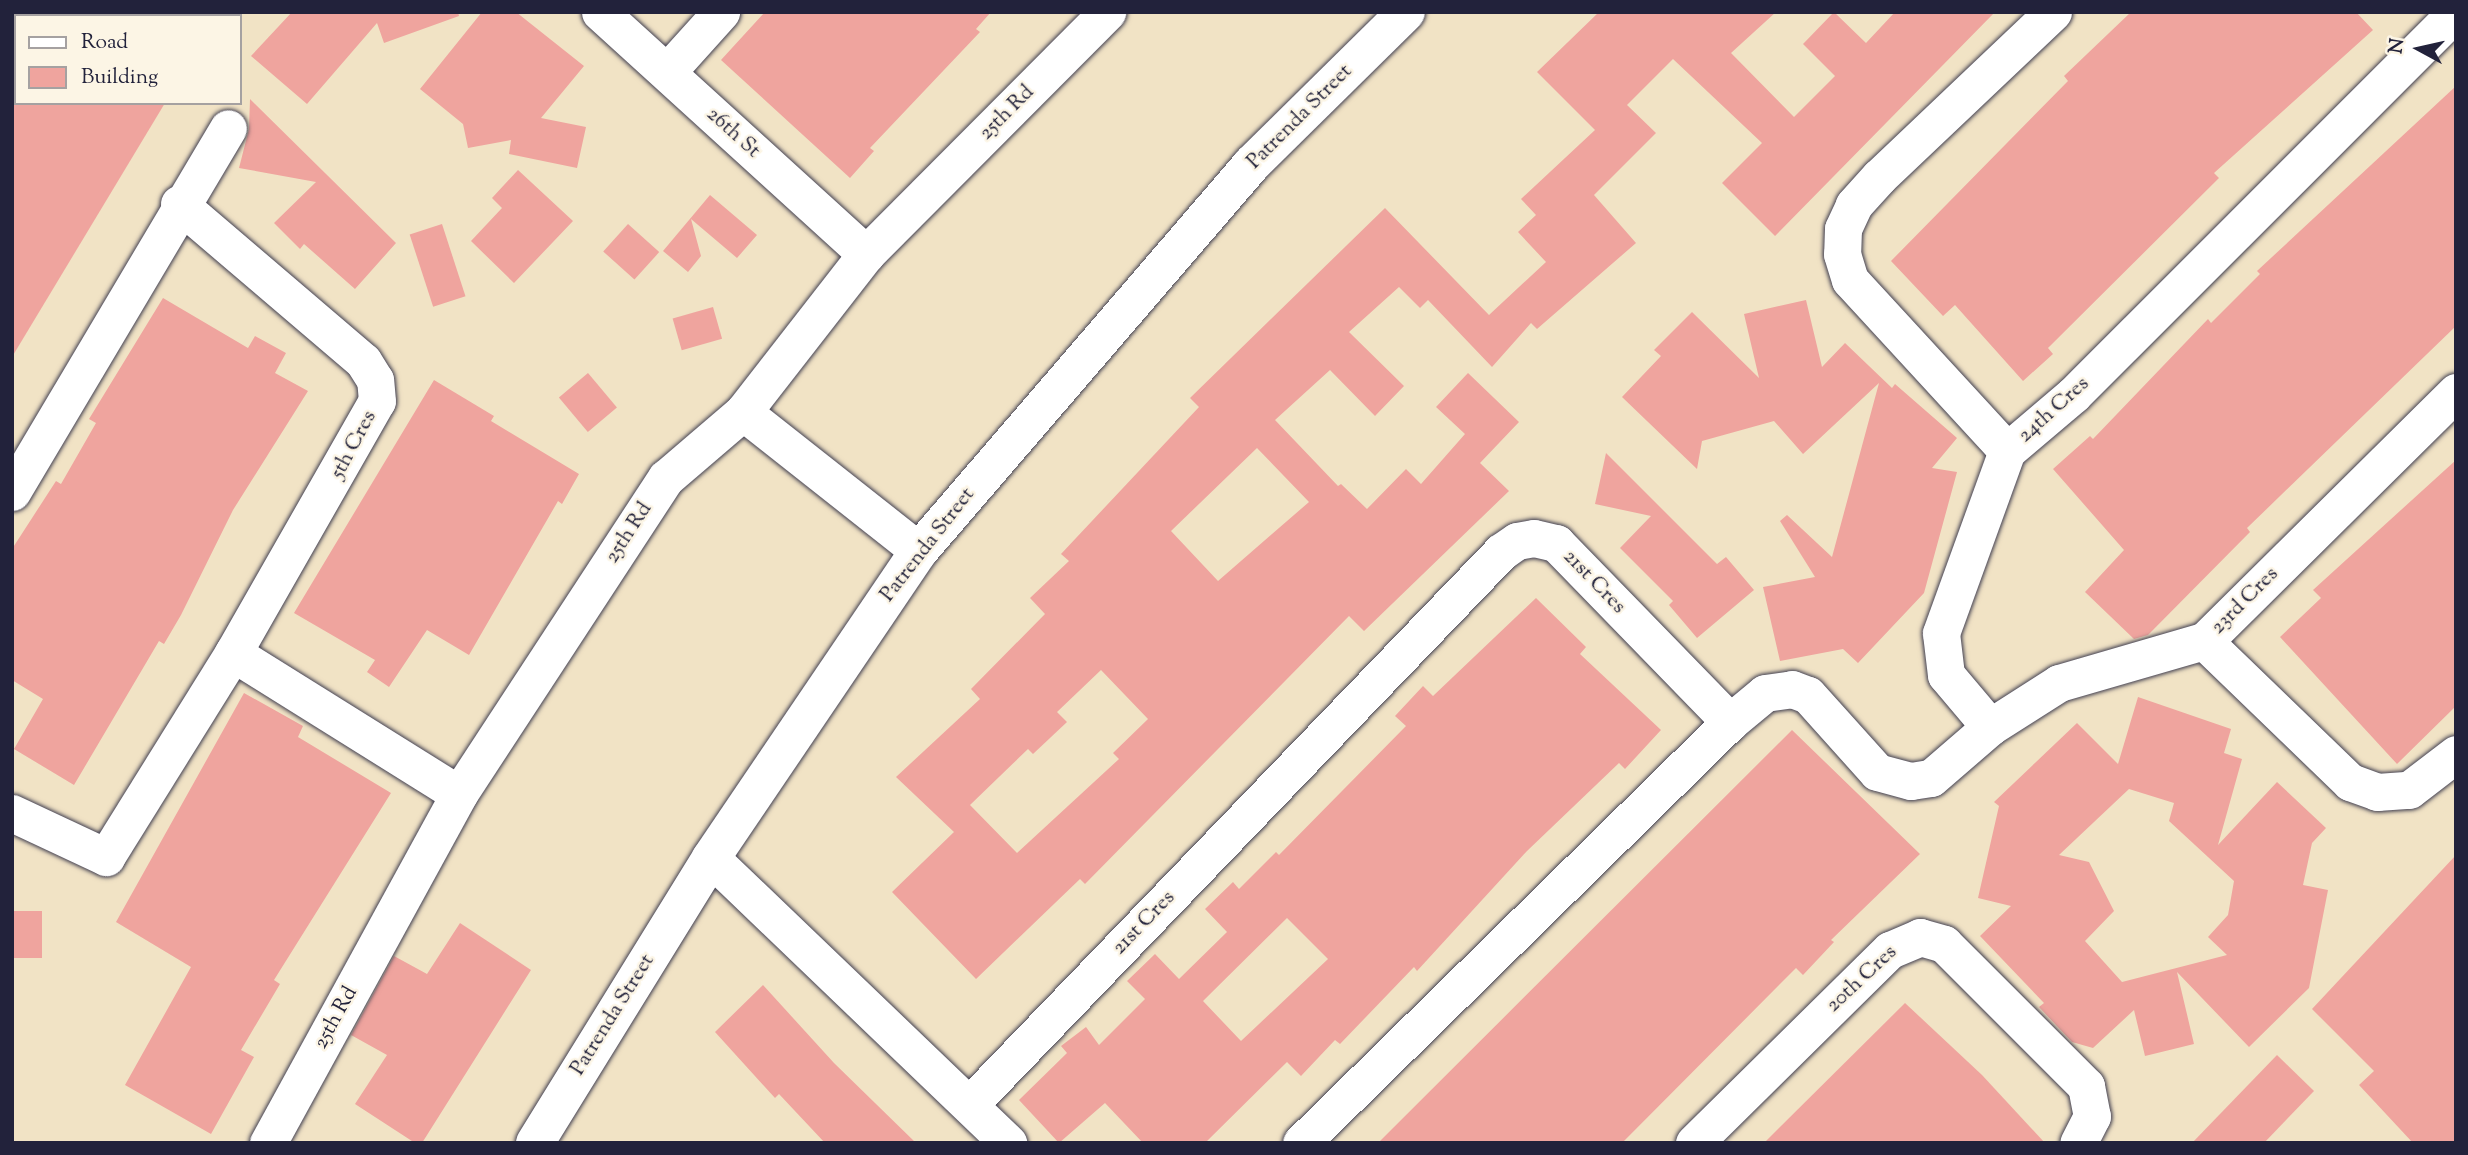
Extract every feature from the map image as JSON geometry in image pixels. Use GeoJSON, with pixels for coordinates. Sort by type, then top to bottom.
{"type":"FeatureCollection","features":[{"type":"Feature","properties":{"kind":"street","name":"26th St"},"geometry":{"type":"LineString","coordinates":[[600,12],[866,254]]}},
{"type":"Feature","properties":{"kind":"street"},"geometry":{"type":"LineString","coordinates":[[667,72],[721,12]]}},
{"type":"Feature","properties":{"kind":"street","name":"25th Rd"},"geometry":{"type":"LineString","coordinates":[[268,1143],[459,794],[666,478],[743,412],[866,254],[1107,12]]}},
{"type":"Feature","properties":{"kind":"street","name":"Patrenda Street"},"geometry":{"type":"LineString","coordinates":[[536,1143],[711,858],[919,551],[1252,164],[1406,12]]}},
{"type":"Feature","properties":{"kind":"street","name":"24th Cres"},"geometry":{"type":"LineString","coordinates":[[2053,12],[1879,177],[1854,205],[1843,229],[1842,254],[1850,280],[2007,451],[2073,395],[2456,12]]}},
{"type":"Feature","properties":{"kind":"street"},"geometry":{"type":"LineString","coordinates":[[12,492],[179,204],[228,128]]}},
{"type":"Feature","properties":{"kind":"street","name":"5th Cres"},"geometry":{"type":"LineString","coordinates":[[12,813],[106,857],[233,653],[366,428],[377,401],[375,380],[363,361],[179,204]]}},
{"type":"Feature","properties":{"kind":"street","name":"23rd Cres"},"geometry":{"type":"LineString","coordinates":[[2456,392],[2204,641],[2350,782],[2392,794],[2409,790],[2456,754]]}},
{"type":"Feature","properties":{"kind":"street"},"geometry":{"type":"LineString","coordinates":[[743,412],[919,551]]}},
{"type":"Feature","properties":{"kind":"street"},"geometry":{"type":"LineString","coordinates":[[1990,727],[1946,675],[1941,633],[2007,451]]}},
{"type":"Feature","properties":{"kind":"street","name":"21st Cres"},"geometry":{"type":"LineString","coordinates":[[971,1103],[1517,541],[1534,538],[1556,542],[1730,722]]}},
{"type":"Feature","properties":{"kind":"street"},"geometry":{"type":"LineString","coordinates":[[1301,1143],[1730,722],[1765,693],[1791,689],[1808,695],[1878,772],[1911,781],[1931,778],[1990,727],[2059,683],[2204,641]]}},
{"type":"Feature","properties":{"kind":"street"},"geometry":{"type":"LineString","coordinates":[[233,653],[459,794]]}},
{"type":"Feature","properties":{"kind":"street"},"geometry":{"type":"LineString","coordinates":[[711,858],[971,1103],[1008,1143]]}},
{"type":"Feature","properties":{"kind":"street","name":"20th Cres"},"geometry":{"type":"LineString","coordinates":[[1693,1143],[1890,950],[1920,937],[1944,944],[2086,1086],[2092,1116],[2078,1143]]}},
{"type":"Feature","properties":{"kind":"building"},"geometry":{"type":"Polygon","coordinates":[[[292,12],[458,12],[459,16],[384,43],[377,23],[307,104],[251,56],[292,12]]]}},
{"type":"Feature","properties":{"kind":"building"},"geometry":{"type":"Polygon","coordinates":[[[482,12],[516,12],[584,66],[541,118],[586,127],[577,168],[509,154],[511,140],[468,148],[463,124],[420,89],[482,12]]]}},
{"type":"Feature","properties":{"kind":"building"},"geometry":{"type":"Polygon","coordinates":[[[765,12],[991,12],[976,29],[980,32],[870,148],[874,151],[850,178],[721,60],[765,12]]]}},
{"type":"Feature","properties":{"kind":"building"},"geometry":{"type":"Polygon","coordinates":[[[1599,12],[1776,12],[1731,53],[1794,117],[1835,76],[1803,44],[1834,12],[1866,43],[1895,12],[1995,12],[1775,236],[1722,183],[1762,143],[1673,59],[1627,105],[1656,133],[1594,195],[1636,243],[1537,329],[1531,323],[1492,367],[1428,300],[1420,308],[1399,287],[1349,332],[1404,386],[1375,416],[1330,370],[1275,420],[1338,486],[1341,484],[1367,509],[1406,469],[1421,484],[1465,434],[1436,407],[1468,373],[1519,422],[1480,463],[1509,491],[1364,631],[1349,616],[1085,884],[1080,879],[976,979],[892,892],[954,832],[896,777],[980,699],[971,689],[1045,614],[1030,598],[1069,561],[1061,554],[1199,407],[1190,398],[1385,208],[1489,315],[1546,262],[1518,232],[1536,215],[1521,199],[1595,130],[1537,72],[1599,12]],[[1257,448],[1171,531],[1218,581],[1309,502],[1257,448]],[[1101,670],[1057,712],[1067,722],[1033,754],[1028,749],[970,805],[1017,853],[1119,759],[1113,753],[1148,719],[1101,670]]]}},
{"type":"Feature","properties":{"kind":"building"},"geometry":{"type":"Polygon","coordinates":[[[2131,12],[2356,12],[2373,30],[2214,173],[2219,178],[2048,348],[2053,354],[2023,381],[1955,305],[1943,316],[1891,261],[2068,81],[2064,76],[2131,12]]]}},
{"type":"Feature","properties":{"kind":"building"},"geometry":{"type":"Polygon","coordinates":[[[2456,86],[2456,326],[2247,528],[2250,532],[2148,635],[2134,639],[2085,592],[2124,550],[2053,469],[2090,436],[2093,439],[2208,319],[2211,323],[2260,274],[2257,271],[2456,86]]]}},
{"type":"Feature","properties":{"kind":"building"},"geometry":{"type":"Polygon","coordinates":[[[250,99],[396,243],[355,289],[304,244],[300,249],[274,223],[316,182],[239,168],[249,129],[250,99]]]}},
{"type":"Feature","properties":{"kind":"building"},"geometry":{"type":"Polygon","coordinates":[[[12,103],[164,105],[12,357],[12,103]]]}},
{"type":"Feature","properties":{"kind":"building"},"geometry":{"type":"Polygon","coordinates":[[[518,170],[573,221],[514,283],[471,241],[502,208],[492,198],[518,170]]]}},
{"type":"Feature","properties":{"kind":"building"},"geometry":{"type":"Polygon","coordinates":[[[710,195],[757,235],[737,258],[691,219],[701,256],[688,272],[663,251],[710,195]]]}},
{"type":"Feature","properties":{"kind":"building"},"geometry":{"type":"Polygon","coordinates":[[[442,224],[465,296],[433,307],[410,235],[442,224]]]}},
{"type":"Feature","properties":{"kind":"building"},"geometry":{"type":"Polygon","coordinates":[[[628,224],[659,252],[634,280],[603,251],[628,224]]]}},
{"type":"Feature","properties":{"kind":"building"},"geometry":{"type":"Polygon","coordinates":[[[163,298],[248,348],[255,336],[286,353],[275,373],[308,391],[233,510],[164,644],[159,641],[74,785],[14,749],[43,699],[12,680],[12,549],[56,481],[61,484],[96,423],[89,419],[163,298]]]}},
{"type":"Feature","properties":{"kind":"building"},"geometry":{"type":"Polygon","coordinates":[[[1806,300],[1822,367],[1845,343],[1892,388],[1895,384],[1957,438],[1932,468],[1957,472],[1924,593],[1858,663],[1843,649],[1780,661],[1763,587],[1815,577],[1780,521],[1787,515],[1832,557],[1879,383],[1803,454],[1774,421],[1702,441],[1697,469],[1622,397],[1661,356],[1654,350],[1692,312],[1759,378],[1744,314],[1806,300]]]}},
{"type":"Feature","properties":{"kind":"building"},"geometry":{"type":"Polygon","coordinates":[[[713,307],[722,339],[682,350],[673,319],[713,307]]]}},
{"type":"Feature","properties":{"kind":"building"},"geometry":{"type":"Polygon","coordinates":[[[588,373],[617,407],[588,432],[559,397],[588,373]]]}},
{"type":"Feature","properties":{"kind":"building"},"geometry":{"type":"Polygon","coordinates":[[[434,380],[494,416],[491,421],[579,474],[562,504],[558,501],[469,655],[427,630],[389,687],[367,672],[375,660],[294,613],[434,380]]]}},
{"type":"Feature","properties":{"kind":"building"},"geometry":{"type":"Polygon","coordinates":[[[1606,453],[1717,564],[1726,557],[1754,590],[1697,638],[1669,605],[1673,601],[1620,548],[1651,516],[1595,504],[1606,453]]]}},
{"type":"Feature","properties":{"kind":"building"},"geometry":{"type":"Polygon","coordinates":[[[2456,460],[2456,706],[2397,764],[2280,637],[2321,598],[2313,590],[2456,460]]]}},
{"type":"Feature","properties":{"kind":"building"},"geometry":{"type":"Polygon","coordinates":[[[1536,598],[1586,647],[1580,654],[1661,730],[1625,769],[1619,763],[1527,851],[1417,971],[1414,967],[1340,1044],[1335,1040],[1301,1076],[1287,1062],[1205,1143],[1143,1143],[1105,1103],[1059,1143],[1019,1100],[1067,1053],[1061,1046],[1086,1027],[1099,1045],[1145,999],[1127,981],[1155,954],[1179,979],[1227,932],[1205,909],[1233,882],[1239,889],[1276,852],[1279,855],[1406,726],[1395,716],[1423,686],[1433,696],[1536,598]],[[1287,918],[1203,1001],[1241,1041],[1328,959],[1287,918]]]}},
{"type":"Feature","properties":{"kind":"building"},"geometry":{"type":"Polygon","coordinates":[[[244,693],[303,726],[298,737],[391,793],[274,980],[280,984],[241,1050],[254,1057],[211,1134],[125,1085],[191,967],[116,922],[244,693]]]}},
{"type":"Feature","properties":{"kind":"building"},"geometry":{"type":"Polygon","coordinates":[[[2138,697],[2231,729],[2224,753],[2242,759],[2218,845],[2277,782],[2326,828],[2312,843],[2303,885],[2328,890],[2309,988],[2249,1047],[2177,972],[2194,1044],[2145,1056],[2134,1010],[2093,1048],[2072,1042],[2039,1007],[2044,1003],[1980,936],[2011,906],[1978,898],[1999,806],[1994,802],[2077,723],[2118,764],[2138,697]],[[2129,789],[2059,855],[2089,862],[2114,911],[2085,941],[2122,982],[2227,955],[2208,937],[2228,915],[2234,881],[2169,821],[2174,803],[2129,789]]]}},
{"type":"Feature","properties":{"kind":"building"},"geometry":{"type":"Polygon","coordinates":[[[1792,730],[1920,854],[1831,940],[1834,942],[1803,975],[1796,968],[1622,1143],[1378,1143],[1792,730]]]}},
{"type":"Feature","properties":{"kind":"building"},"geometry":{"type":"Polygon","coordinates":[[[2456,855],[2456,1143],[2413,1143],[2359,1085],[2374,1071],[2312,1009],[2456,855]]]}},
{"type":"Feature","properties":{"kind":"building"},"geometry":{"type":"Polygon","coordinates":[[[12,911],[42,911],[42,958],[12,958],[12,911]]]}},
{"type":"Feature","properties":{"kind":"building"},"geometry":{"type":"Polygon","coordinates":[[[460,923],[531,970],[422,1143],[415,1143],[355,1104],[387,1055],[351,1035],[394,956],[427,974],[460,923]]]}},
{"type":"Feature","properties":{"kind":"building"},"geometry":{"type":"Polygon","coordinates":[[[763,985],[834,1063],[916,1143],[825,1143],[779,1094],[775,1098],[715,1032],[763,985]]]}},
{"type":"Feature","properties":{"kind":"building"},"geometry":{"type":"Polygon","coordinates":[[[1905,1003],[1982,1075],[2045,1143],[1764,1143],[1905,1003]]]}},
{"type":"Feature","properties":{"kind":"building"},"geometry":{"type":"Polygon","coordinates":[[[2277,1055],[2314,1091],[2264,1143],[2192,1143],[2277,1055]]]}}]}
